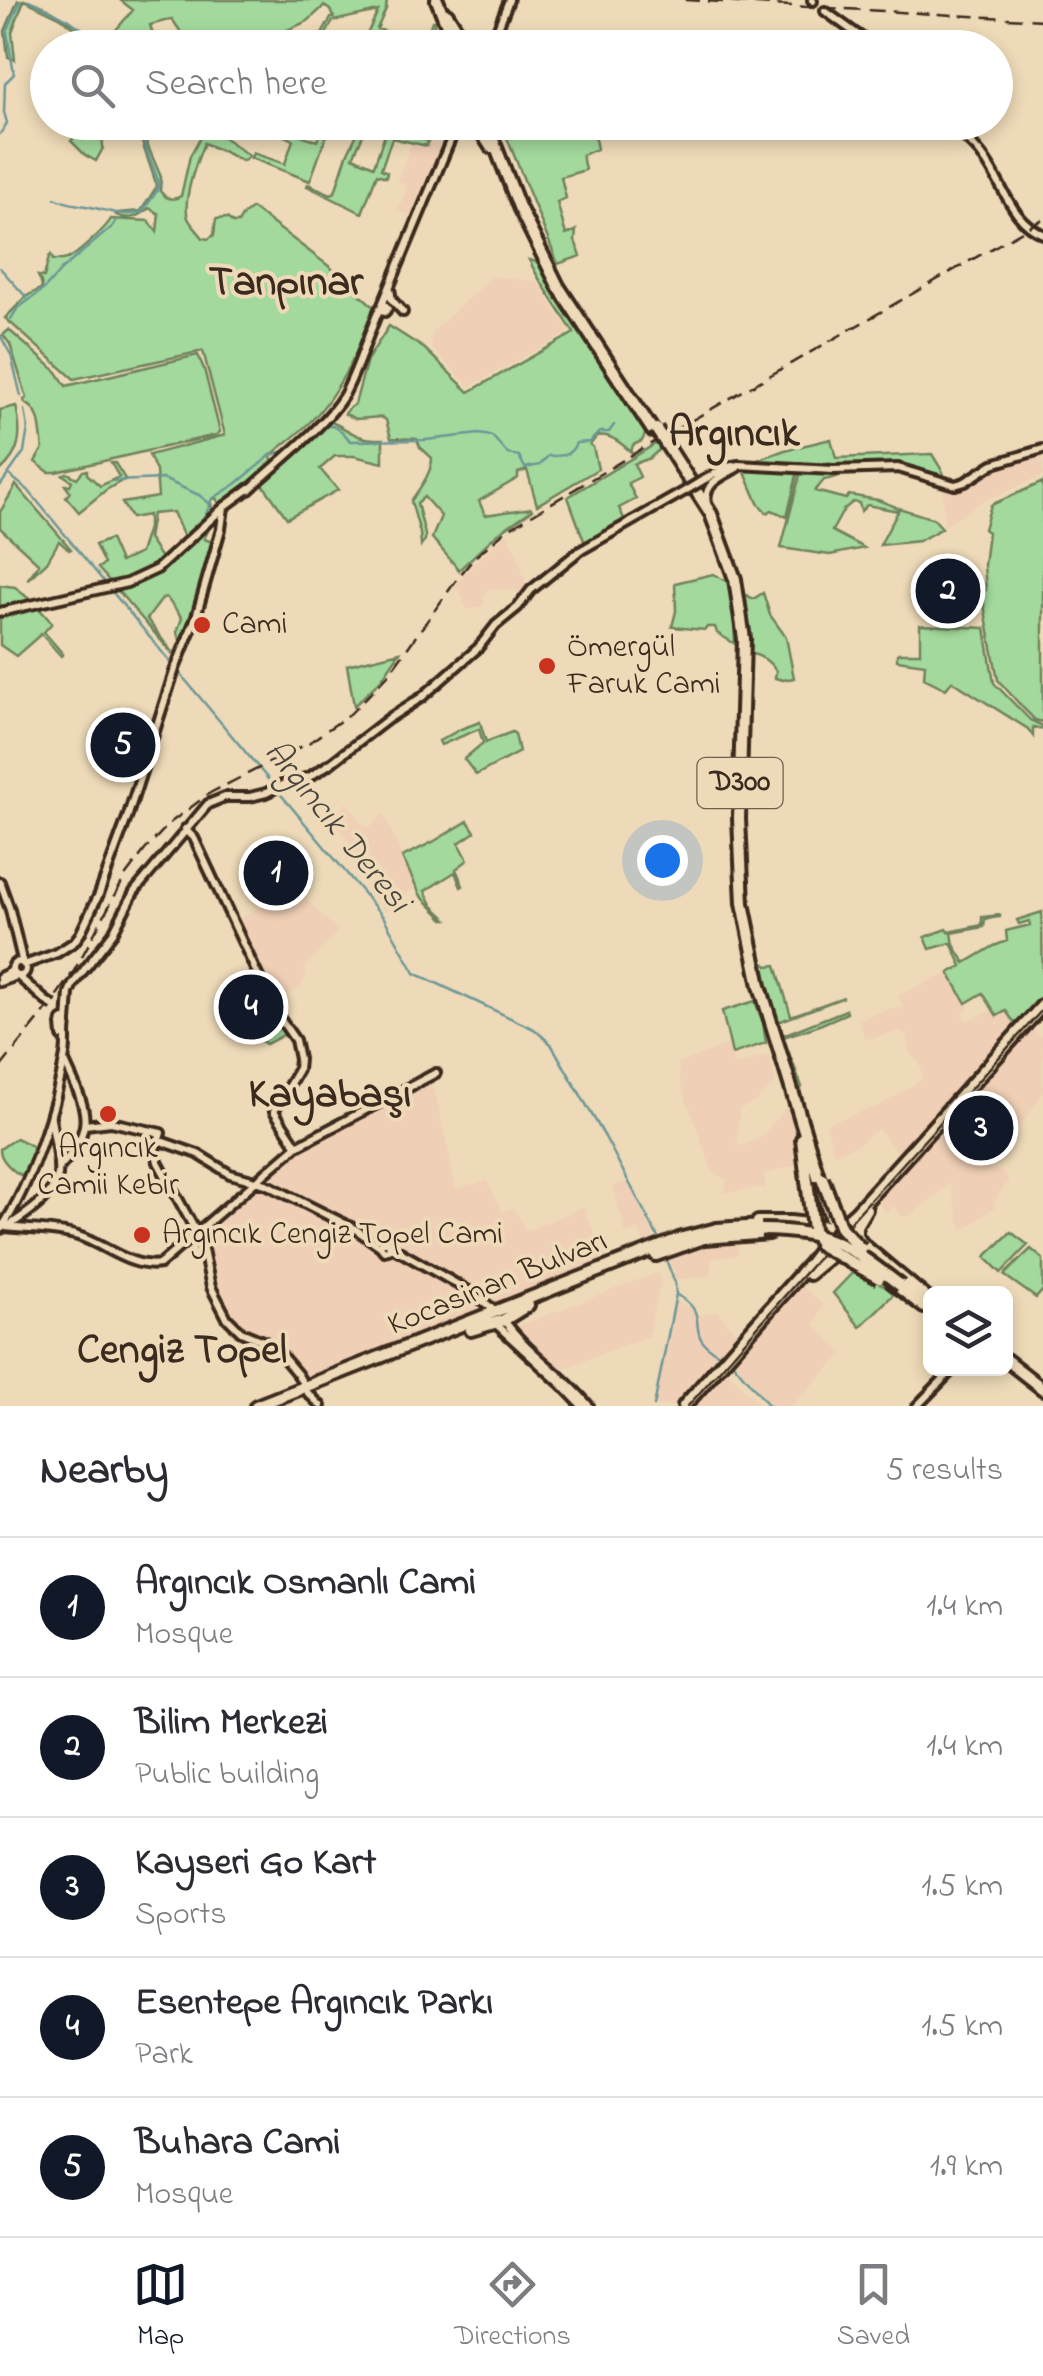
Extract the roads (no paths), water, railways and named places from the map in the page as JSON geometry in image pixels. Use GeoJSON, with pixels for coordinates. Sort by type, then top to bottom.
{"type":"FeatureCollection","features":[{"type":"Feature","properties":{"kind":"highway"},"geometry":{"type":"LineString","coordinates":[[439,0],[450,30]]}},
{"type":"Feature","properties":{"kind":"highway"},"geometry":{"type":"LineString","coordinates":[[446,16],[456,30]]}},
{"type":"Feature","properties":{"kind":"highway"},"geometry":{"type":"LineString","coordinates":[[486,140],[500,154]]}},
{"type":"Feature","properties":{"kind":"highway","name":"D300"},"geometry":{"type":"LineString","coordinates":[[496,140],[533,238],[558,286],[711,514],[735,579],[744,666],[739,852],[748,930],[760,986],[836,1224]]}},
{"type":"Feature","properties":{"kind":"highway","name":"D300"},"geometry":{"type":"LineString","coordinates":[[665,444],[713,527],[734,591],[741,653],[736,819],[740,903],[754,976],[801,1133],[836,1224]]}},
{"type":"Feature","properties":{"kind":"highway"},"geometry":{"type":"LineString","coordinates":[[862,1244],[856,1228],[865,1206],[1043,1005]]}},
{"type":"Feature","properties":{"kind":"highway"},"geometry":{"type":"LineString","coordinates":[[684,1406],[814,1259],[821,1245],[819,1234],[865,1206],[1043,1014]]}},
{"type":"Feature","properties":{"kind":"highway","name":"D300"},"geometry":{"type":"LineString","coordinates":[[801,1133],[812,1229],[820,1244],[923,1303]]}},
{"type":"Feature","properties":{"kind":"highway","name":"D300"},"geometry":{"type":"LineString","coordinates":[[812,1154],[841,1228],[923,1301]]}},
{"type":"Feature","properties":{"kind":"highway"},"geometry":{"type":"LineString","coordinates":[[692,1406],[808,1276],[849,1242],[834,1216],[842,1217],[865,1206]]}},
{"type":"Feature","properties":{"kind":"highway"},"geometry":{"type":"LineString","coordinates":[[717,1229],[764,1222],[836,1224],[923,1300]]}},
{"type":"Feature","properties":{"kind":"highway"},"geometry":{"type":"LineString","coordinates":[[705,1238],[790,1226],[819,1231],[850,1243],[869,1256]]}},
{"type":"Feature","properties":{"kind":"highway"},"geometry":{"type":"LineString","coordinates":[[761,1228],[792,1230],[832,1240],[861,1256],[923,1302]]}},
{"type":"Feature","properties":{"kind":"highway","name":"Kocasinan Bulvarı"},"geometry":{"type":"LineString","coordinates":[[256,1406],[494,1322],[515,1309],[717,1229],[761,1228]]}},
{"type":"Feature","properties":{"kind":"highway"},"geometry":{"type":"LineString","coordinates":[[705,1238],[761,1233],[808,1237],[872,1269],[923,1302]]}},
{"type":"Feature","properties":{"kind":"highway"},"geometry":{"type":"LineString","coordinates":[[798,1235],[814,1243],[814,1259]]}},
{"type":"Feature","properties":{"kind":"highway","name":"Kocasinan Bulvarı"},"geometry":{"type":"LineString","coordinates":[[653,1253],[705,1238]]}},
{"type":"Feature","properties":{"kind":"highway"},"geometry":{"type":"LineString","coordinates":[[1013,1368],[1043,1392]]}},
{"type":"Feature","properties":{"kind":"highway","name":"Kocasinan Bulvarı"},"geometry":{"type":"LineString","coordinates":[[270,1406],[306,1389]]}},
{"type":"Feature","properties":{"kind":"street"},"geometry":{"type":"LineString","coordinates":[[497,30],[509,0]]}},
{"type":"Feature","properties":{"kind":"street"},"geometry":{"type":"LineString","coordinates":[[826,11],[852,30]]}},
{"type":"Feature","properties":{"kind":"street"},"geometry":{"type":"LineString","coordinates":[[0,614],[110,588],[157,569],[227,510],[335,407],[384,307],[451,140]]}},
{"type":"Feature","properties":{"kind":"street"},"geometry":{"type":"LineString","coordinates":[[967,140],[979,151],[1020,219],[1043,234]]}},
{"type":"Feature","properties":{"kind":"street"},"geometry":{"type":"LineString","coordinates":[[390,287],[394,302],[403,312]]}},
{"type":"Feature","properties":{"kind":"street"},"geometry":{"type":"LineString","coordinates":[[1,1228],[28,1177],[49,1116],[64,1058],[62,1018],[71,987],[112,933],[134,892],[206,805],[230,796],[252,796],[321,770],[424,696],[474,652],[529,592],[578,552],[729,466],[898,468],[955,485],[993,464],[1043,449]]}},
{"type":"Feature","properties":{"kind":"street"},"geometry":{"type":"LineString","coordinates":[[711,514],[706,498],[708,487],[741,465]]}},
{"type":"Feature","properties":{"kind":"street"},"geometry":{"type":"LineString","coordinates":[[0,980],[21,966],[66,948],[81,932],[113,858],[196,616],[227,510]]}},
{"type":"Feature","properties":{"kind":"street"},"geometry":{"type":"LineString","coordinates":[[185,829],[195,842],[274,1010],[295,1040],[298,1070],[274,1112],[297,1146]]}},
{"type":"Feature","properties":{"kind":"street"},"geometry":{"type":"LineString","coordinates":[[0,882],[21,966],[62,1018]]}},
{"type":"Feature","properties":{"kind":"street"},"geometry":{"type":"LineString","coordinates":[[58,1169],[85,1126],[80,1098],[64,1058]]}},
{"type":"Feature","properties":{"kind":"street"},"geometry":{"type":"LineString","coordinates":[[1,1228],[28,1171],[60,1073]]}},
{"type":"Feature","properties":{"kind":"street"},"geometry":{"type":"LineString","coordinates":[[1,1228],[76,1235],[152,1266],[163,1262],[197,1234],[297,1146],[436,1073]]}},
{"type":"Feature","properties":{"kind":"street"},"geometry":{"type":"LineString","coordinates":[[1,1228],[48,1194],[56,1181],[58,1169],[49,1116]]}},
{"type":"Feature","properties":{"kind":"street"},"geometry":{"type":"LineString","coordinates":[[85,1126],[115,1122],[161,1133],[155,1151],[159,1166],[204,1249],[212,1290],[227,1318],[241,1332],[280,1352],[321,1406]]}},
{"type":"Feature","properties":{"kind":"street"},"geometry":{"type":"LineString","coordinates":[[158,1140],[198,1154],[230,1174],[266,1184],[469,1290],[494,1322],[574,1390],[585,1406]]}},
{"type":"Feature","properties":{"kind":"street"},"geometry":{"type":"LineString","coordinates":[[385,1246],[457,1285],[484,1305],[494,1322]]}},
{"type":"Feature","properties":{"kind":"street"},"geometry":{"type":"LineString","coordinates":[[494,1322],[512,1320],[515,1309]]}},
{"type":"Feature","properties":{"kind":"street"},"geometry":{"type":"LineString","coordinates":[[922,1403],[944,1376]]}},
{"type":"Feature","properties":{"kind":"street"},"geometry":{"type":"LineString","coordinates":[[922,1403],[944,1376]]}},
{"type":"Feature","properties":{"kind":"waterway"},"geometry":{"type":"LineString","coordinates":[[0,134],[7,123],[5,83],[14,74],[7,32],[21,0]]}},
{"type":"Feature","properties":{"kind":"waterway"},"geometry":{"type":"LineString","coordinates":[[29,0],[83,30]]}},
{"type":"Feature","properties":{"kind":"waterway"},"geometry":{"type":"LineString","coordinates":[[55,198],[118,213],[142,212],[159,183],[143,140]]}},
{"type":"Feature","properties":{"kind":"waterway"},"geometry":{"type":"LineString","coordinates":[[11,319],[17,309],[44,289],[117,220]]}},
{"type":"Feature","properties":{"kind":"waterway"},"geometry":{"type":"LineString","coordinates":[[0,268],[27,298]]}},
{"type":"Feature","properties":{"kind":"waterway"},"geometry":{"type":"LineString","coordinates":[[0,335],[11,355],[21,396]]}},
{"type":"Feature","properties":{"kind":"waterway"},"geometry":{"type":"LineString","coordinates":[[0,486],[24,452],[28,428],[25,410]]}},
{"type":"Feature","properties":{"kind":"waterway"},"geometry":{"type":"LineString","coordinates":[[306,442],[325,426],[339,429],[350,441],[426,440],[479,434],[492,436],[508,454],[519,456],[525,468],[540,465],[548,456],[568,453],[576,443],[590,442],[614,425]]}},
{"type":"Feature","properties":{"kind":"waterway"},"geometry":{"type":"LineString","coordinates":[[205,517],[212,499],[271,455],[288,450]]}},
{"type":"Feature","properties":{"kind":"waterway","name":"Argıncık Deresi"},"geometry":{"type":"LineString","coordinates":[[8,474],[28,490],[172,664]]}},
{"type":"Feature","properties":{"kind":"waterway"},"geometry":{"type":"LineString","coordinates":[[114,481],[163,479],[209,503]]}},
{"type":"Feature","properties":{"kind":"waterway","name":"Argıncık Deresi"},"geometry":{"type":"LineString","coordinates":[[177,670],[384,918],[415,973],[534,1029],[551,1044],[659,1239]]}},
{"type":"Feature","properties":{"kind":"waterway"},"geometry":{"type":"LineString","coordinates":[[654,1406],[676,1294],[665,1257]]}},
{"type":"Feature","properties":{"kind":"waterway"},"geometry":{"type":"LineString","coordinates":[[677,1295],[694,1310],[701,1340],[721,1355]]}},
{"type":"Feature","properties":{"kind":"waterway"},"geometry":{"type":"LineString","coordinates":[[734,1364],[769,1406]]}},
{"type":"Feature","properties":{"kind":"tram line"},"geometry":{"type":"LineString","coordinates":[[688,1406],[1043,1009]]}},
{"type":"Feature","properties":{"kind":"railway"},"geometry":{"type":"LineString","coordinates":[[685,0],[1043,20]]}},
{"type":"Feature","properties":{"kind":"railway"},"geometry":{"type":"LineString","coordinates":[[0,1068],[74,971],[126,875],[171,822],[210,793],[310,742],[350,714],[388,675],[475,557],[505,531],[1043,219]]}},
{"type":"Feature","properties":{"kind":"place","name":"Bilim Merkezi"},"geometry":{"type":"Point","coordinates":[948,591]}},
{"type":"Feature","properties":{"kind":"place","name":"Cami"},"geometry":{"type":"Point","coordinates":[202,625]}},
{"type":"Feature","properties":{"kind":"place","name":"Ömergül Faruk Cami"},"geometry":{"type":"Point","coordinates":[547,666]}},
{"type":"Feature","properties":{"kind":"place","name":"Buhara Cami"},"geometry":{"type":"Point","coordinates":[123,745]}},
{"type":"Feature","properties":{"kind":"place","name":"Argıncık Osmanlı Cami"},"geometry":{"type":"Point","coordinates":[276,873]}},
{"type":"Feature","properties":{"kind":"place","name":"Esentepe Argıncık Parkı"},"geometry":{"type":"Point","coordinates":[251,1007]}},
{"type":"Feature","properties":{"kind":"place","name":"Argıncık Camii Kebir"},"geometry":{"type":"Point","coordinates":[108,1114]}},
{"type":"Feature","properties":{"kind":"place","name":"Kayseri Go Kart"},"geometry":{"type":"Point","coordinates":[981,1128]}},
{"type":"Feature","properties":{"kind":"place","name":"Argıncık Cengiz Topel Cami"},"geometry":{"type":"Point","coordinates":[142,1235]}},
{"type":"Feature","properties":{"kind":"district","name":"Tanpınar"},"geometry":{"type":"Point","coordinates":[286,283]}},
{"type":"Feature","properties":{"kind":"district","name":"Argıncık"},"geometry":{"type":"Point","coordinates":[734,434]}},
{"type":"Feature","properties":{"kind":"district","name":"Kayabaşı"},"geometry":{"type":"Point","coordinates":[330,1095]}},
{"type":"Feature","properties":{"kind":"district","name":"Cengiz Topel"},"geometry":{"type":"Point","coordinates":[182,1351]}}]}
